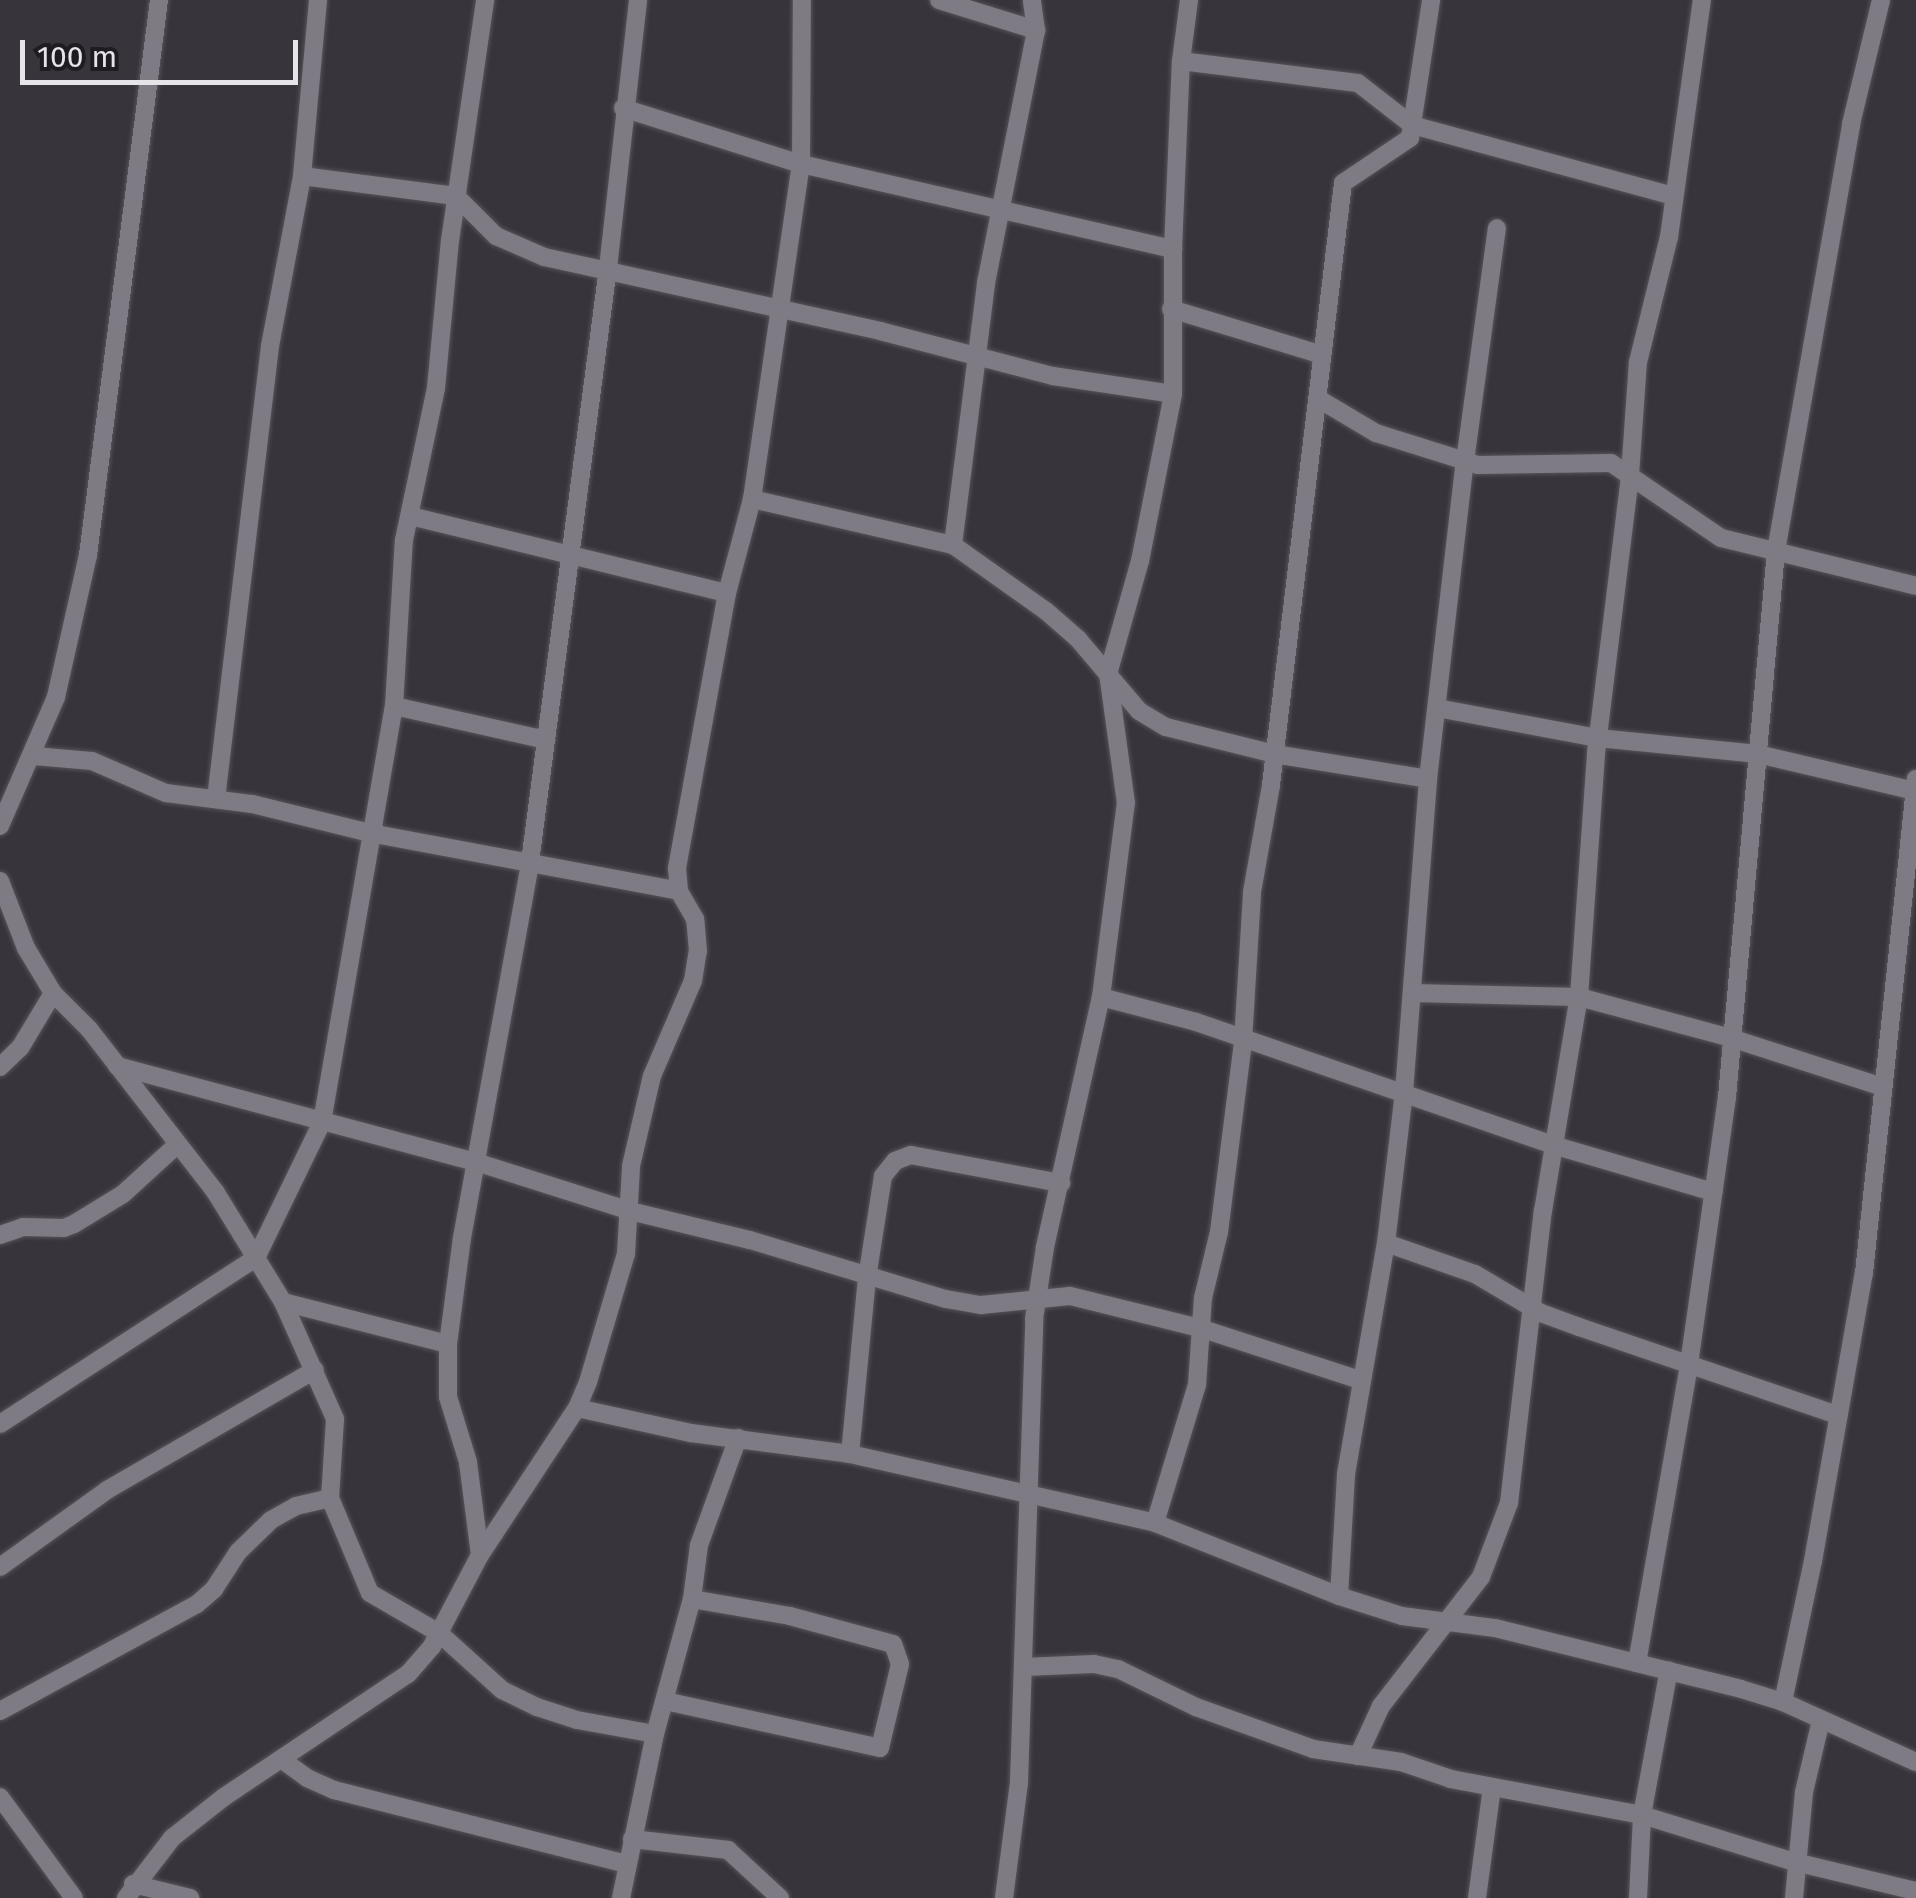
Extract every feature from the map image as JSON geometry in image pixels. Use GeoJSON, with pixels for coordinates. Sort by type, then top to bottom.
{"type":"FeatureCollection","features":[{"type":"Feature","properties":{"kind":"street"},"geometry":{"type":"LineString","coordinates":[[0,826],[18,779],[34,756],[56,697],[88,555],[159,0]]}},
{"type":"Feature","properties":{"kind":"street"},"geometry":{"type":"LineString","coordinates":[[216,799],[270,346],[302,176],[318,0]]}},
{"type":"Feature","properties":{"kind":"street"},"geometry":{"type":"LineString","coordinates":[[0,1424],[256,1258],[322,1122],[394,706],[401,638],[402,564],[436,388],[456,196],[485,0]]}},
{"type":"Feature","properties":{"kind":"street"},"geometry":{"type":"LineString","coordinates":[[480,1555],[468,1462],[450,1407],[448,1344],[462,1238],[479,1163],[530,862],[608,268],[638,0]]}},
{"type":"Feature","properties":{"kind":"street"},"geometry":{"type":"LineString","coordinates":[[130,1891],[172,1838],[408,1674],[439,1634],[480,1555],[577,1408],[626,1254],[631,1166],[652,1076],[693,981],[698,951],[695,918],[679,891],[679,847],[727,594],[752,499],[801,164],[802,0]]}},
{"type":"Feature","properties":{"kind":"street"},"geometry":{"type":"LineString","coordinates":[[939,0],[1036,30]]}},
{"type":"Feature","properties":{"kind":"street"},"geometry":{"type":"LineString","coordinates":[[953,545],[975,356],[998,209],[1036,30],[1032,0]]}},
{"type":"Feature","properties":{"kind":"street"},"geometry":{"type":"LineString","coordinates":[[1004,1898],[1019,1782],[1037,1296],[1094,1009],[1101,997],[1126,803],[1108,674],[1140,561],[1173,394],[1171,309],[1181,61],[1189,0]]}},
{"type":"Feature","properties":{"kind":"street"},"geometry":{"type":"LineString","coordinates":[[1155,1523],[1197,1385],[1204,1298],[1220,1232],[1243,1041],[1244,963],[1274,754],[1343,183],[1410,138],[1431,0]]}},
{"type":"Feature","properties":{"kind":"street"},"geometry":{"type":"LineString","coordinates":[[1358,1756],[1380,1706],[1416,1655],[1446,1624],[1481,1577],[1509,1503],[1543,1211],[1579,997],[1598,738],[1630,475],[1638,362],[1674,196],[1702,0]]}},
{"type":"Feature","properties":{"kind":"street"},"geometry":{"type":"LineString","coordinates":[[1637,1663],[1714,1192],[1776,551],[1851,124],[1880,0]]}},
{"type":"Feature","properties":{"kind":"street"},"geometry":{"type":"LineString","coordinates":[[1181,61],[1358,83],[1412,125],[1674,196]]}},
{"type":"Feature","properties":{"kind":"street"},"geometry":{"type":"LineString","coordinates":[[623,108],[801,164],[1174,249]]}},
{"type":"Feature","properties":{"kind":"street"},"geometry":{"type":"LineString","coordinates":[[302,176],[456,196],[496,236],[521,250],[1052,376],[1173,394]]}},
{"type":"Feature","properties":{"kind":"street"},"geometry":{"type":"LineString","coordinates":[[1339,1596],[1346,1474],[1386,1243],[1404,1092],[1428,780],[1464,461],[1498,228]]}},
{"type":"Feature","properties":{"kind":"street"},"geometry":{"type":"LineString","coordinates":[[1171,309],[1320,354]]}},
{"type":"Feature","properties":{"kind":"street"},"geometry":{"type":"LineString","coordinates":[[1317,398],[1376,433],[1478,465],[1612,463],[1721,538],[1916,586]]}},
{"type":"Feature","properties":{"kind":"street"},"geometry":{"type":"LineString","coordinates":[[752,499],[953,545],[1046,610],[1139,710],[1166,727],[1274,754],[1428,780]]}},
{"type":"Feature","properties":{"kind":"street"},"geometry":{"type":"LineString","coordinates":[[410,516],[727,594]]}},
{"type":"Feature","properties":{"kind":"street"},"geometry":{"type":"LineString","coordinates":[[394,706],[546,740]]}},
{"type":"Feature","properties":{"kind":"street"},"geometry":{"type":"LineString","coordinates":[[1437,708],[1598,738],[1758,754],[1915,790]]}},
{"type":"Feature","properties":{"kind":"street"},"geometry":{"type":"LineString","coordinates":[[34,756],[92,761],[166,793],[216,799],[370,833],[679,891]]}},
{"type":"Feature","properties":{"kind":"street"},"geometry":{"type":"LineString","coordinates":[[1782,1702],[1864,1273],[1880,1086],[1916,779]]}},
{"type":"Feature","properties":{"kind":"street"},"geometry":{"type":"LineString","coordinates":[[2,890],[26,948],[53,994],[80,1018],[216,1193],[283,1302],[335,1419],[330,1498],[370,1593],[439,1634],[502,1690],[537,1707],[655,1734]]}},
{"type":"Feature","properties":{"kind":"street"},"geometry":{"type":"LineString","coordinates":[[1412,993],[1579,997],[1731,1038],[1880,1086]]}},
{"type":"Feature","properties":{"kind":"street"},"geometry":{"type":"LineString","coordinates":[[0,1068],[20,1048],[53,994]]}},
{"type":"Feature","properties":{"kind":"street"},"geometry":{"type":"LineString","coordinates":[[1101,997],[1196,1022],[1556,1146],[1714,1192]]}},
{"type":"Feature","properties":{"kind":"street"},"geometry":{"type":"LineString","coordinates":[[117,1066],[479,1163],[630,1211],[750,1240],[867,1278],[981,1304],[1070,1296],[1203,1329],[1360,1380]]}},
{"type":"Feature","properties":{"kind":"street"},"geometry":{"type":"LineString","coordinates":[[0,1235],[23,1227],[64,1228],[74,1224],[123,1194],[178,1144]]}},
{"type":"Feature","properties":{"kind":"street"},"geometry":{"type":"LineString","coordinates":[[850,1454],[867,1278],[883,1176],[894,1161],[912,1155],[1062,1183]]}},
{"type":"Feature","properties":{"kind":"street"},"geometry":{"type":"LineString","coordinates":[[1386,1243],[1475,1274],[1533,1307],[1616,1342],[1838,1416]]}},
{"type":"Feature","properties":{"kind":"street"},"geometry":{"type":"LineString","coordinates":[[283,1302],[448,1344]]}},
{"type":"Feature","properties":{"kind":"street"},"geometry":{"type":"LineString","coordinates":[[0,1567],[107,1490],[315,1370]]}},
{"type":"Feature","properties":{"kind":"street"},"geometry":{"type":"LineString","coordinates":[[577,1408],[692,1433],[850,1454],[1155,1523],[1339,1596],[1446,1624],[1495,1628],[1670,1670],[1782,1702],[1916,1762]]}},
{"type":"Feature","properties":{"kind":"street"},"geometry":{"type":"LineString","coordinates":[[620,1898],[655,1734],[692,1599],[700,1545],[738,1438]]}},
{"type":"Feature","properties":{"kind":"street"},"geometry":{"type":"LineString","coordinates":[[0,1711],[198,1604],[214,1589],[238,1552],[271,1520],[296,1506],[330,1498]]}},
{"type":"Feature","properties":{"kind":"street"},"geometry":{"type":"LineString","coordinates":[[665,1701],[880,1748],[900,1664],[892,1644],[790,1616],[692,1599]]}},
{"type":"Feature","properties":{"kind":"street"},"geometry":{"type":"LineString","coordinates":[[1024,1666],[1094,1664],[1118,1669],[1255,1730],[1313,1749],[1402,1762],[1492,1787],[1642,1815],[1795,1862],[1916,1890]]}},
{"type":"Feature","properties":{"kind":"street"},"geometry":{"type":"LineString","coordinates":[[1638,1898],[1642,1815],[1670,1670]]}},
{"type":"Feature","properties":{"kind":"street"},"geometry":{"type":"LineString","coordinates":[[1794,1898],[1804,1792],[1821,1720]]}},
{"type":"Feature","properties":{"kind":"street"},"geometry":{"type":"LineString","coordinates":[[281,1760],[334,1790],[626,1864]]}},
{"type":"Feature","properties":{"kind":"street"},"geometry":{"type":"LineString","coordinates":[[1477,1898],[1492,1787]]}},
{"type":"Feature","properties":{"kind":"street"},"geometry":{"type":"LineString","coordinates":[[0,1798],[74,1898]]}},
{"type":"Feature","properties":{"kind":"street"},"geometry":{"type":"LineString","coordinates":[[632,1838],[728,1850],[780,1898]]}},
{"type":"Feature","properties":{"kind":"street"},"geometry":{"type":"LineString","coordinates":[[130,1891],[190,1898]]}}]}
